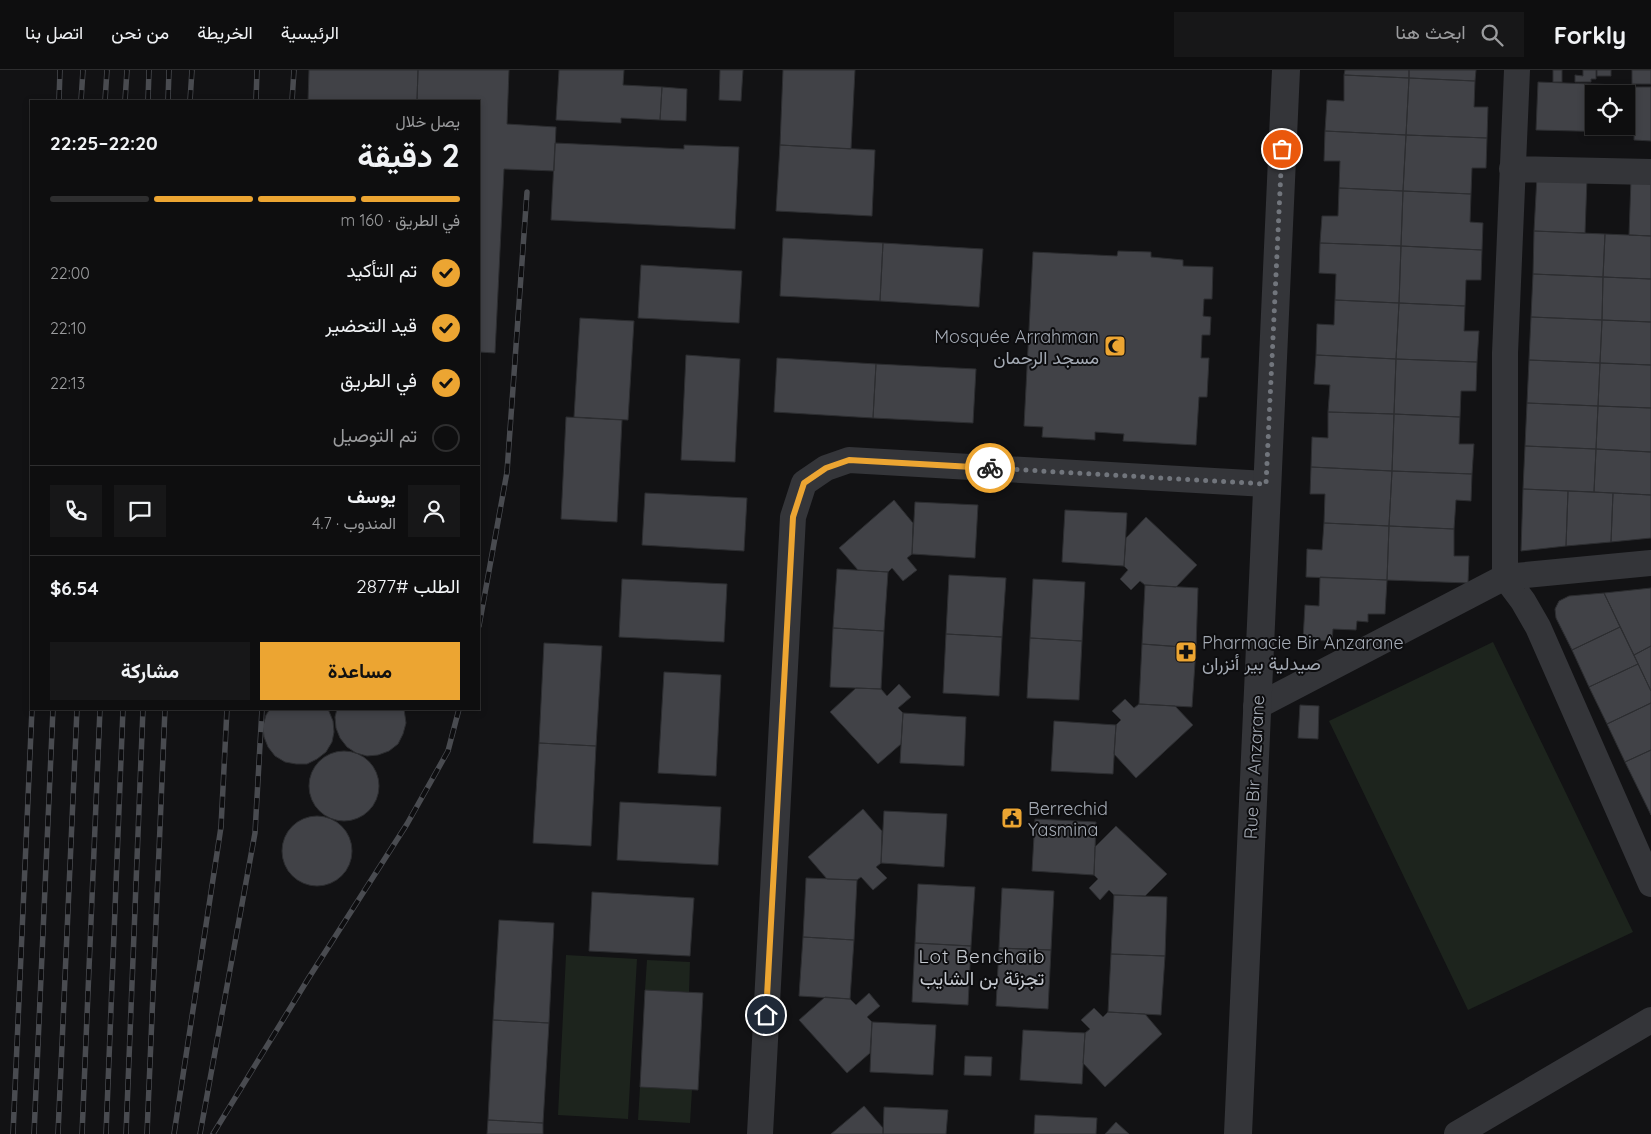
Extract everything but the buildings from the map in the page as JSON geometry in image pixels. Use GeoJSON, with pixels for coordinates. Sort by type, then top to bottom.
{"type":"FeatureCollection","features":[{"type":"Feature","properties":{"kind":"street","name":"Rue Bir Anzarane"},"geometry":{"type":"LineString","coordinates":[[1238,1134],[1286,70]]}},
{"type":"Feature","properties":{"kind":"street"},"geometry":{"type":"LineString","coordinates":[[1517,70],[1504,354],[1505,577],[1523,601],[1538,627],[1651,884]]}},
{"type":"Feature","properties":{"kind":"street"},"geometry":{"type":"LineString","coordinates":[[1512,169],[1651,172]]}},
{"type":"Feature","properties":{"kind":"street"},"geometry":{"type":"LineString","coordinates":[[760,1134],[793,517],[804,483],[826,468],[849,460],[1266,484]]}},
{"type":"Feature","properties":{"kind":"street"},"geometry":{"type":"LineString","coordinates":[[1256,707],[1505,577],[1651,564]]}},
{"type":"Feature","properties":{"kind":"street"},"geometry":{"type":"LineString","coordinates":[[1457,1134],[1651,1020]]}},
{"type":"Feature","properties":{"kind":"shaded area"},"geometry":{"type":"Polygon","coordinates":[[[1493,642],[1633,932],[1468,1010],[1329,721],[1493,642]]]}},
{"type":"Feature","properties":{"kind":"shaded area"},"geometry":{"type":"Polygon","coordinates":[[[566,955],[637,959],[628,1119],[558,1115],[566,955]]]}},
{"type":"Feature","properties":{"kind":"shaded area"},"geometry":{"type":"Polygon","coordinates":[[[647,960],[690,962],[689,992],[645,990],[647,960]]]}},
{"type":"Feature","properties":{"kind":"shaded area"},"geometry":{"type":"Polygon","coordinates":[[[640,1087],[692,1090],[690,1123],[638,1120],[640,1087]]]}},
{"type":"Feature","properties":{"kind":"railway"},"geometry":{"type":"LineString","coordinates":[[59,100],[60,70]]}},
{"type":"Feature","properties":{"kind":"railway"},"geometry":{"type":"LineString","coordinates":[[81,100],[83,70]]}},
{"type":"Feature","properties":{"kind":"railway"},"geometry":{"type":"LineString","coordinates":[[105,100],[107,70]]}},
{"type":"Feature","properties":{"kind":"railway"},"geometry":{"type":"LineString","coordinates":[[125,100],[127,70]]}},
{"type":"Feature","properties":{"kind":"railway"},"geometry":{"type":"LineString","coordinates":[[148,100],[149,70]]}},
{"type":"Feature","properties":{"kind":"railway"},"geometry":{"type":"LineString","coordinates":[[168,100],[169,70]]}},
{"type":"Feature","properties":{"kind":"railway"},"geometry":{"type":"LineString","coordinates":[[190,100],[192,70]]}},
{"type":"Feature","properties":{"kind":"railway"},"geometry":{"type":"LineString","coordinates":[[256,100],[257,70]]}},
{"type":"Feature","properties":{"kind":"railway"},"geometry":{"type":"LineString","coordinates":[[292,100],[294,70]]}},
{"type":"Feature","properties":{"kind":"railway"},"geometry":{"type":"LineString","coordinates":[[480,620],[507,472],[527,192]]}},
{"type":"Feature","properties":{"kind":"railway"},"geometry":{"type":"LineString","coordinates":[[13,1134],[32,710]]}},
{"type":"Feature","properties":{"kind":"railway"},"geometry":{"type":"LineString","coordinates":[[34,1134],[53,710]]}},
{"type":"Feature","properties":{"kind":"railway"},"geometry":{"type":"LineString","coordinates":[[58,1134],[77,710]]}},
{"type":"Feature","properties":{"kind":"railway"},"geometry":{"type":"LineString","coordinates":[[82,1134],[100,710]]}},
{"type":"Feature","properties":{"kind":"railway"},"geometry":{"type":"LineString","coordinates":[[106,1134],[123,710]]}},
{"type":"Feature","properties":{"kind":"railway"},"geometry":{"type":"LineString","coordinates":[[126,1134],[143,710]]}},
{"type":"Feature","properties":{"kind":"railway"},"geometry":{"type":"LineString","coordinates":[[147,1134],[165,710]]}},
{"type":"Feature","properties":{"kind":"railway"},"geometry":{"type":"LineString","coordinates":[[174,1134],[221,827],[227,710]]}},
{"type":"Feature","properties":{"kind":"railway"},"geometry":{"type":"LineString","coordinates":[[200,1134],[255,833],[262,710]]}},
{"type":"Feature","properties":{"kind":"railway"},"geometry":{"type":"LineString","coordinates":[[213,1134],[308,979],[407,824],[448,751],[459,710]]}},
{"type":"Feature","properties":{"kind":"way so far"},"geometry":{"type":"LineString","coordinates":[[990,468],[1266,484],[1282,149]]}},
{"type":"Feature","properties":{"kind":"place","name":"Mosquée Arrahman مسجد الرحمان"},"geometry":{"type":"Point","coordinates":[1115,346]}},
{"type":"Feature","properties":{"kind":"place","name":"Pharmacie Bir Anzarane صيدلية بير أنزران"},"geometry":{"type":"Point","coordinates":[1186,652]}},
{"type":"Feature","properties":{"kind":"place","name":"Berrechid Yasmina"},"geometry":{"type":"Point","coordinates":[1012,818]}},
{"type":"Feature","properties":{"kind":"district","name":"Lot Benchaib تجزئة بن الشايب"},"geometry":{"type":"Point","coordinates":[982,967]}},
{"type":"Feature","properties":{"kind":"route"},"geometry":{"type":"LineString","coordinates":[[766,1015],[793,517],[804,483],[826,468],[849,460],[990,468]]}}]}
